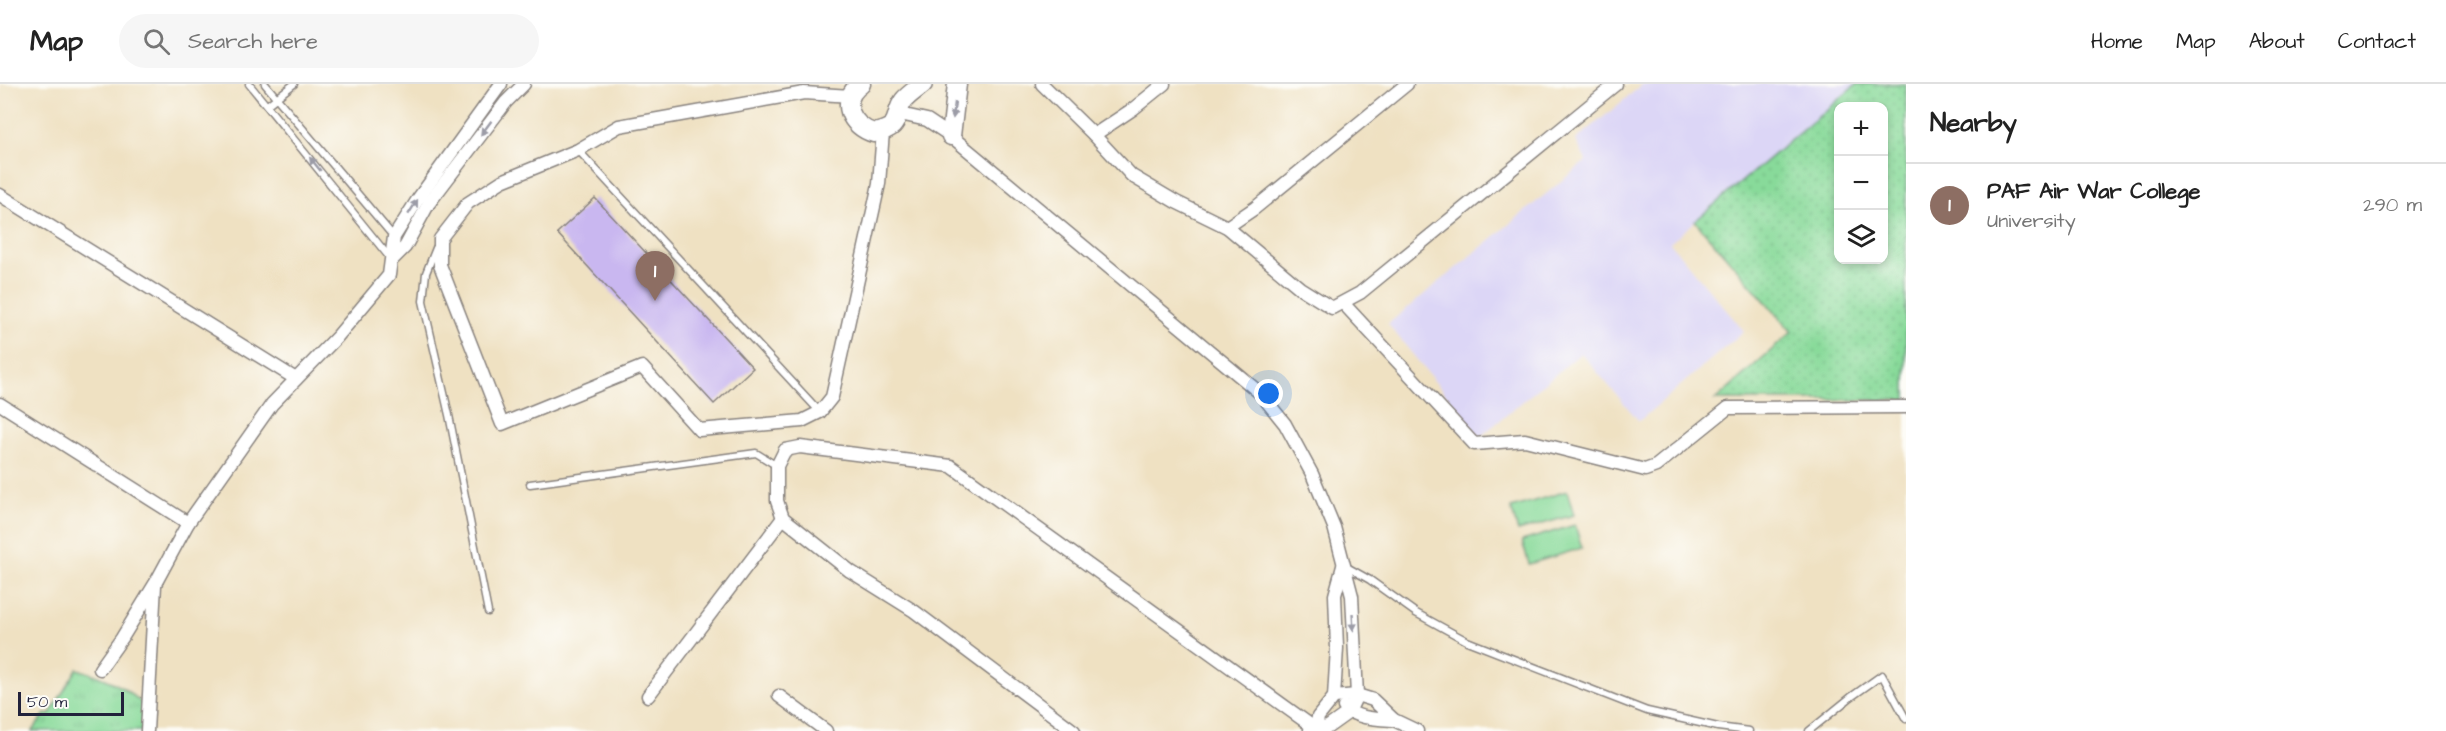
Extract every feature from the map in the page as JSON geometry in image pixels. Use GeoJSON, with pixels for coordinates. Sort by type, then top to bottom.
{"type":"FeatureCollection","features":[{"type":"Feature","properties":{"kind":"street"},"geometry":{"type":"LineString","coordinates":[[100,669],[155,584],[188,523],[272,404],[337,337],[389,275],[394,237],[418,199],[501,84]]}},
{"type":"Feature","properties":{"kind":"street"},"geometry":{"type":"LineString","coordinates":[[392,260],[405,247],[429,203],[506,102],[524,84]]}},
{"type":"Feature","properties":{"kind":"street"},"geometry":{"type":"LineString","coordinates":[[883,131],[879,184],[837,375],[832,397],[820,412],[802,421],[699,430],[642,367],[502,424],[440,265],[440,239],[468,203],[502,181],[578,150],[619,126],[804,93],[852,88],[848,105],[850,114],[857,125],[874,133],[883,131],[896,122],[906,98],[923,84]]}},
{"type":"Feature","properties":{"kind":"street"},"geometry":{"type":"LineString","coordinates":[[951,136],[957,84]]}},
{"type":"Feature","properties":{"kind":"street"},"geometry":{"type":"LineString","coordinates":[[1042,84],[1132,176],[1176,202],[1227,227],[1300,288],[1332,308],[1360,293],[1613,85]]}},
{"type":"Feature","properties":{"kind":"street"},"geometry":{"type":"LineString","coordinates":[[1094,135],[1133,109],[1164,84]]}},
{"type":"Feature","properties":{"kind":"street"},"geometry":{"type":"LineString","coordinates":[[1227,227],[1255,208],[1407,84]]}},
{"type":"Feature","properties":{"kind":"street"},"geometry":{"type":"LineString","coordinates":[[900,114],[927,120],[951,136],[1260,393],[1285,424],[1312,474],[1334,527],[1352,596],[1357,695],[1349,712],[1328,727],[1311,730],[951,466],[800,447],[784,450],[777,466],[777,501],[783,518],[850,571],[914,611],[1074,731]]}},
{"type":"Feature","properties":{"kind":"street"},"geometry":{"type":"LineString","coordinates":[[0,195],[296,379]]}},
{"type":"Feature","properties":{"kind":"street"},"geometry":{"type":"LineString","coordinates":[[1343,303],[1474,444],[1525,440],[1645,470],[1656,466],[1728,408],[1906,407]]}},
{"type":"Feature","properties":{"kind":"street"},"geometry":{"type":"LineString","coordinates":[[0,404],[188,523]]}},
{"type":"Feature","properties":{"kind":"street"},"geometry":{"type":"LineString","coordinates":[[648,696],[783,518]]}},
{"type":"Feature","properties":{"kind":"street"},"geometry":{"type":"LineString","coordinates":[[1311,730],[1318,717],[1334,698],[1337,658],[1335,595],[1344,565]]}},
{"type":"Feature","properties":{"kind":"street"},"geometry":{"type":"LineString","coordinates":[[147,731],[155,584]]}},
{"type":"Feature","properties":{"kind":"street"},"geometry":{"type":"LineString","coordinates":[[1334,698],[1357,695],[1373,700],[1394,720],[1417,731]]}},
{"type":"Feature","properties":{"kind":"street"},"geometry":{"type":"LineString","coordinates":[[779,696],[826,731]]}},
{"type":"Feature","properties":{"kind":"street"},"geometry":{"type":"LineString","coordinates":[[1334,698],[1349,712],[1375,719],[1394,720]]}},
{"type":"Feature","properties":{"kind":"lane"},"geometry":{"type":"LineString","coordinates":[[249,84],[392,260]]}},
{"type":"Feature","properties":{"kind":"lane"},"geometry":{"type":"LineString","coordinates":[[265,84],[394,237],[405,247]]}},
{"type":"Feature","properties":{"kind":"lane"},"geometry":{"type":"LineString","coordinates":[[267,105],[294,84]]}},
{"type":"Feature","properties":{"kind":"lane"},"geometry":{"type":"LineString","coordinates":[[578,150],[820,412]]}},
{"type":"Feature","properties":{"kind":"lane"},"geometry":{"type":"LineString","coordinates":[[440,239],[426,273],[423,301],[449,415],[488,612]]}},
{"type":"Feature","properties":{"kind":"lane"},"geometry":{"type":"LineString","coordinates":[[530,484],[756,453],[777,466]]}},
{"type":"Feature","properties":{"kind":"lane"},"geometry":{"type":"LineString","coordinates":[[1344,565],[1370,580],[1416,613],[1467,640],[1647,711],[1718,727],[1749,731]]}},
{"type":"Feature","properties":{"kind":"lane"},"geometry":{"type":"LineString","coordinates":[[1809,731],[1882,675],[1906,719]]}},
{"type":"Feature","properties":{"kind":"shaded area"},"geometry":{"type":"Polygon","coordinates":[[[1643,84],[1857,84],[1670,243],[1744,331],[1639,421],[1581,353],[1480,437],[1388,324],[1586,161],[1576,140],[1643,84]]]}},
{"type":"Feature","properties":{"kind":"green space"},"geometry":{"type":"Polygon","coordinates":[[[1857,84],[1906,84],[1906,400],[1715,400],[1792,332],[1695,221],[1834,103],[1834,264],[1888,264],[1888,102],[1836,102],[1857,84]]]}},
{"type":"Feature","properties":{"kind":"green space"},"geometry":{"type":"Polygon","coordinates":[[[1567,491],[1574,515],[1518,531],[1511,508],[1567,491]]]}},
{"type":"Feature","properties":{"kind":"green space"},"geometry":{"type":"Polygon","coordinates":[[[1575,525],[1582,548],[1529,564],[1522,541],[1575,525]]]}},
{"type":"Feature","properties":{"kind":"green space"},"geometry":{"type":"Polygon","coordinates":[[[77,669],[114,683],[137,699],[144,706],[142,731],[32,731],[45,714],[49,715],[77,669]]]}},
{"type":"Feature","properties":{"kind":"building"},"geometry":{"type":"Polygon","coordinates":[[[595,198],[753,368],[714,404],[557,233],[595,198]]]}},
{"type":"Feature","properties":{"kind":"place","name":"PAF Air War College"},"geometry":{"type":"Point","coordinates":[655,301]}}]}
